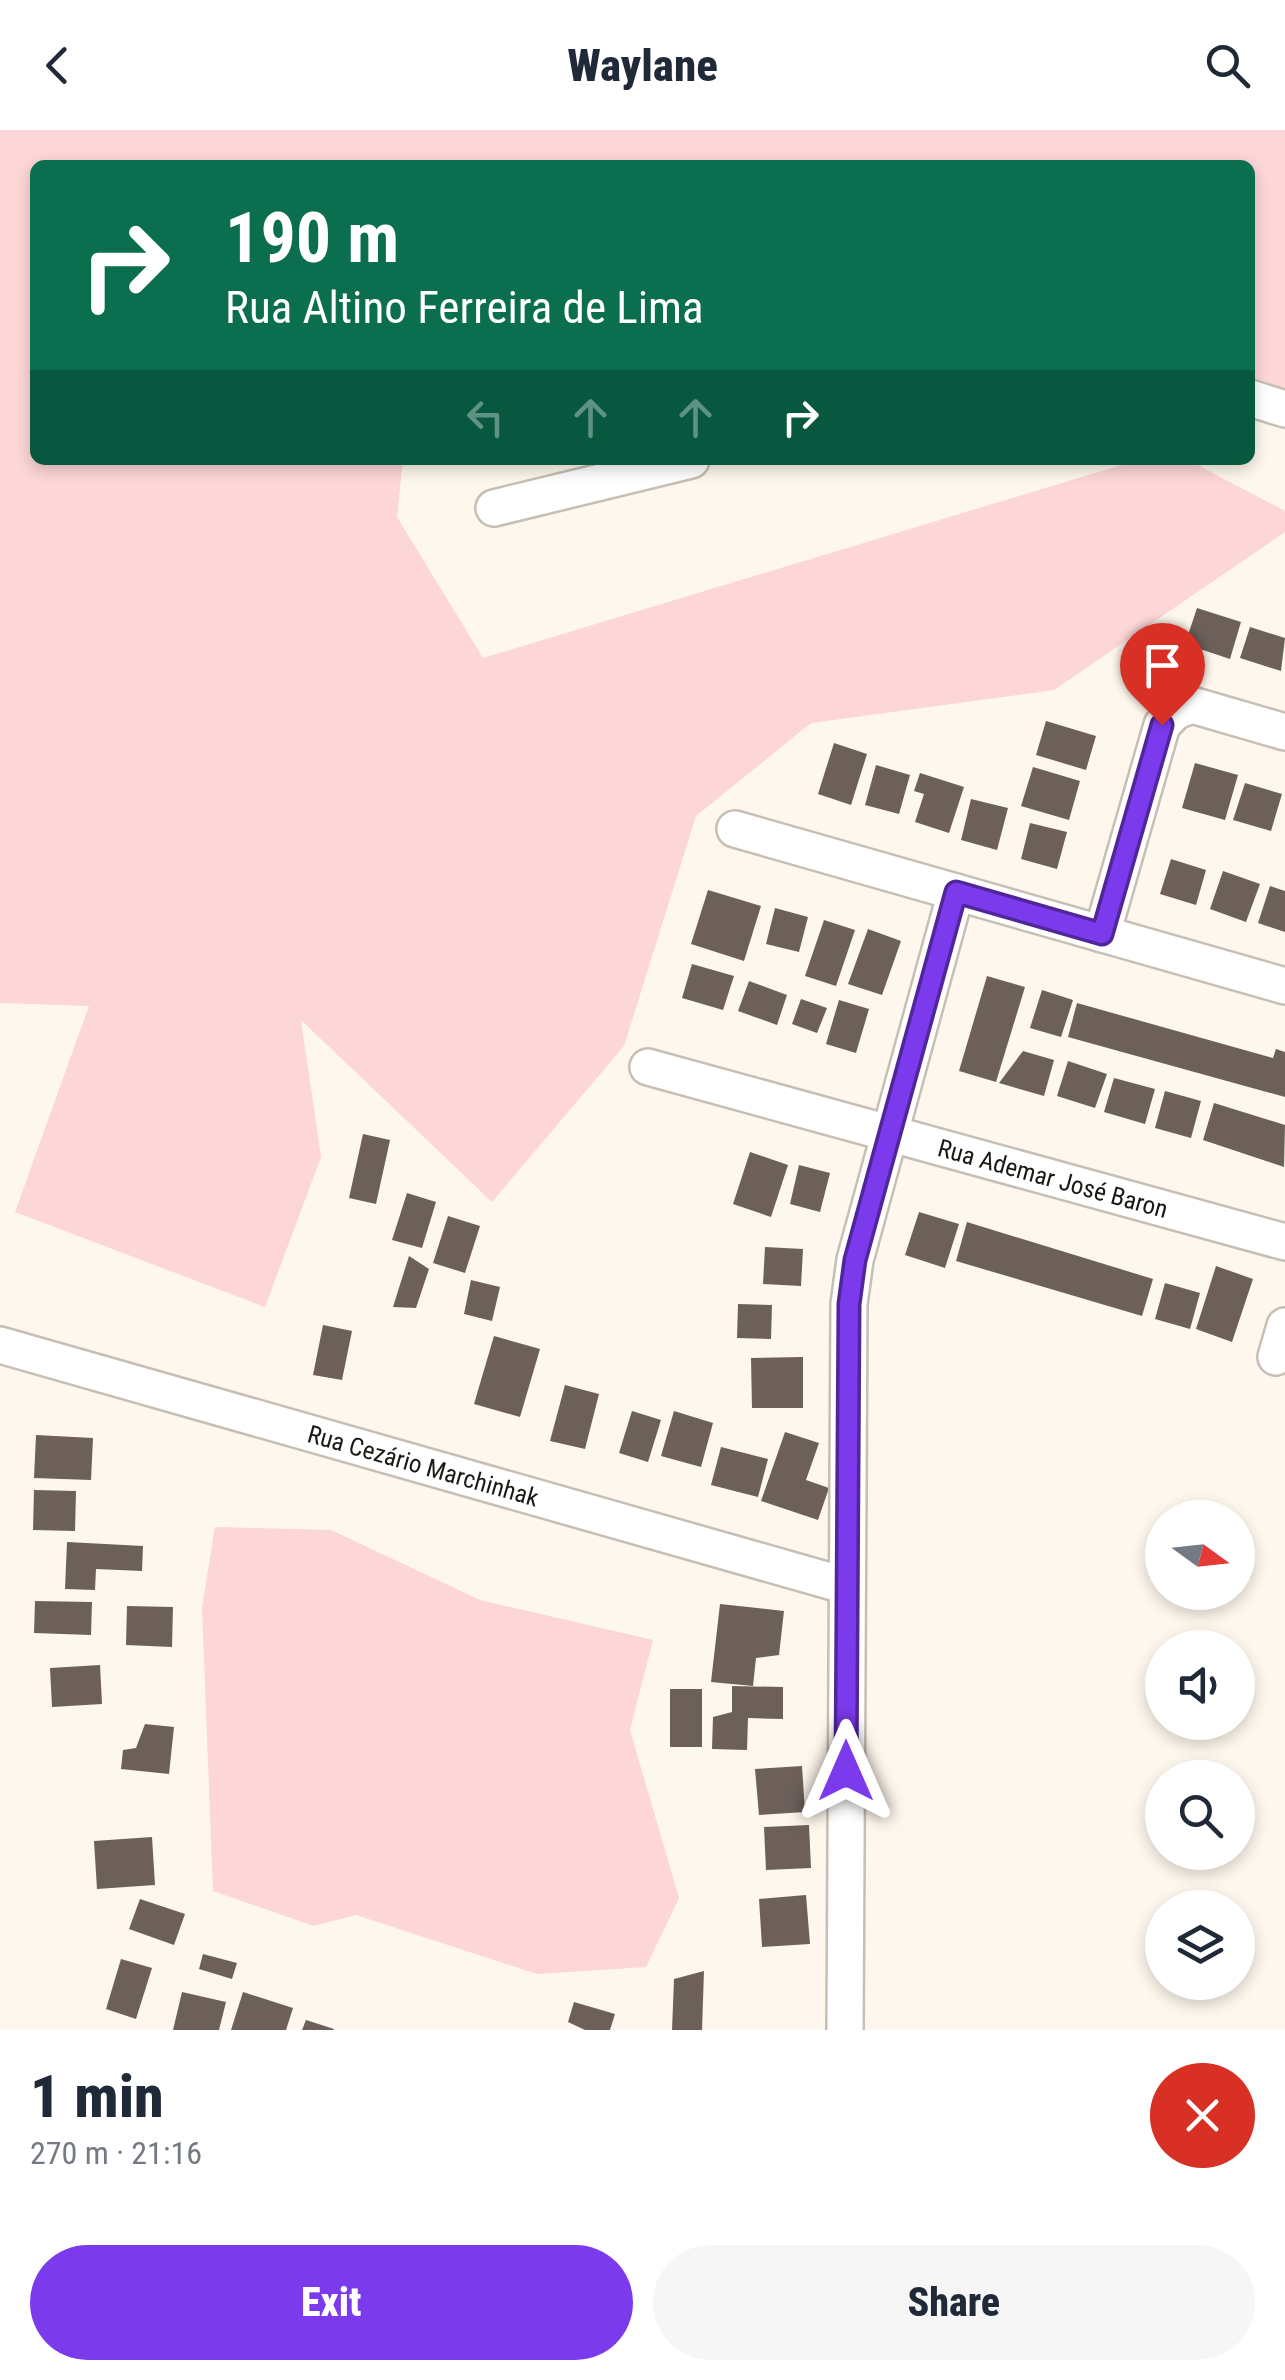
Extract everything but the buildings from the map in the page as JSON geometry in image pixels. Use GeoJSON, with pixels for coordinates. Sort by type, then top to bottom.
{"type":"FeatureCollection","features":[{"type":"Feature","properties":{"kind":"street"},"geometry":{"type":"LineString","coordinates":[[1255,400],[1285,409]]}},
{"type":"Feature","properties":{"kind":"street"},"geometry":{"type":"LineString","coordinates":[[494,508],[670,465]]}},
{"type":"Feature","properties":{"kind":"street"},"geometry":{"type":"LineString","coordinates":[[1102,934],[1162,725],[1176,711],[1192,705],[1285,732]]}},
{"type":"Feature","properties":{"kind":"street"},"geometry":{"type":"LineString","coordinates":[[734,828],[1285,986]]}},
{"type":"Feature","properties":{"kind":"street"},"geometry":{"type":"LineString","coordinates":[[845,2030],[849,1304],[855,1260],[956,892]]}},
{"type":"Feature","properties":{"kind":"street","name":"Rua Ademar José Baron"},"geometry":{"type":"LineString","coordinates":[[648,1067],[1285,1242]]}},
{"type":"Feature","properties":{"kind":"street","name":"Rua Cezário Marchinhak"},"geometry":{"type":"LineString","coordinates":[[0,1344],[847,1586]]}},
{"type":"Feature","properties":{"kind":"shaded area"},"geometry":{"type":"Polygon","coordinates":[[[0,130],[1285,130],[1285,388],[1255,379],[1255,160],[30,160],[30,465],[402,465],[397,517],[483,658],[1121,465],[1198,465],[1285,511],[1285,532],[1054,690],[811,723],[696,816],[624,1046],[492,1202],[301,1020],[321,1157],[265,1307],[15,1212],[89,1006],[0,1003],[0,130]]]}},
{"type":"Feature","properties":{"kind":"shaded area"},"geometry":{"type":"Polygon","coordinates":[[[215,1527],[331,1530],[480,1600],[653,1640],[630,1730],[679,1898],[646,1967],[537,1974],[356,1915],[314,1926],[213,1891],[202,1607],[215,1527]]]}},
{"type":"Feature","properties":{"kind":"route"},"geometry":{"type":"LineString","coordinates":[[846,1771],[849,1304],[855,1260],[956,892],[1102,934],[1162,725]]}}]}
